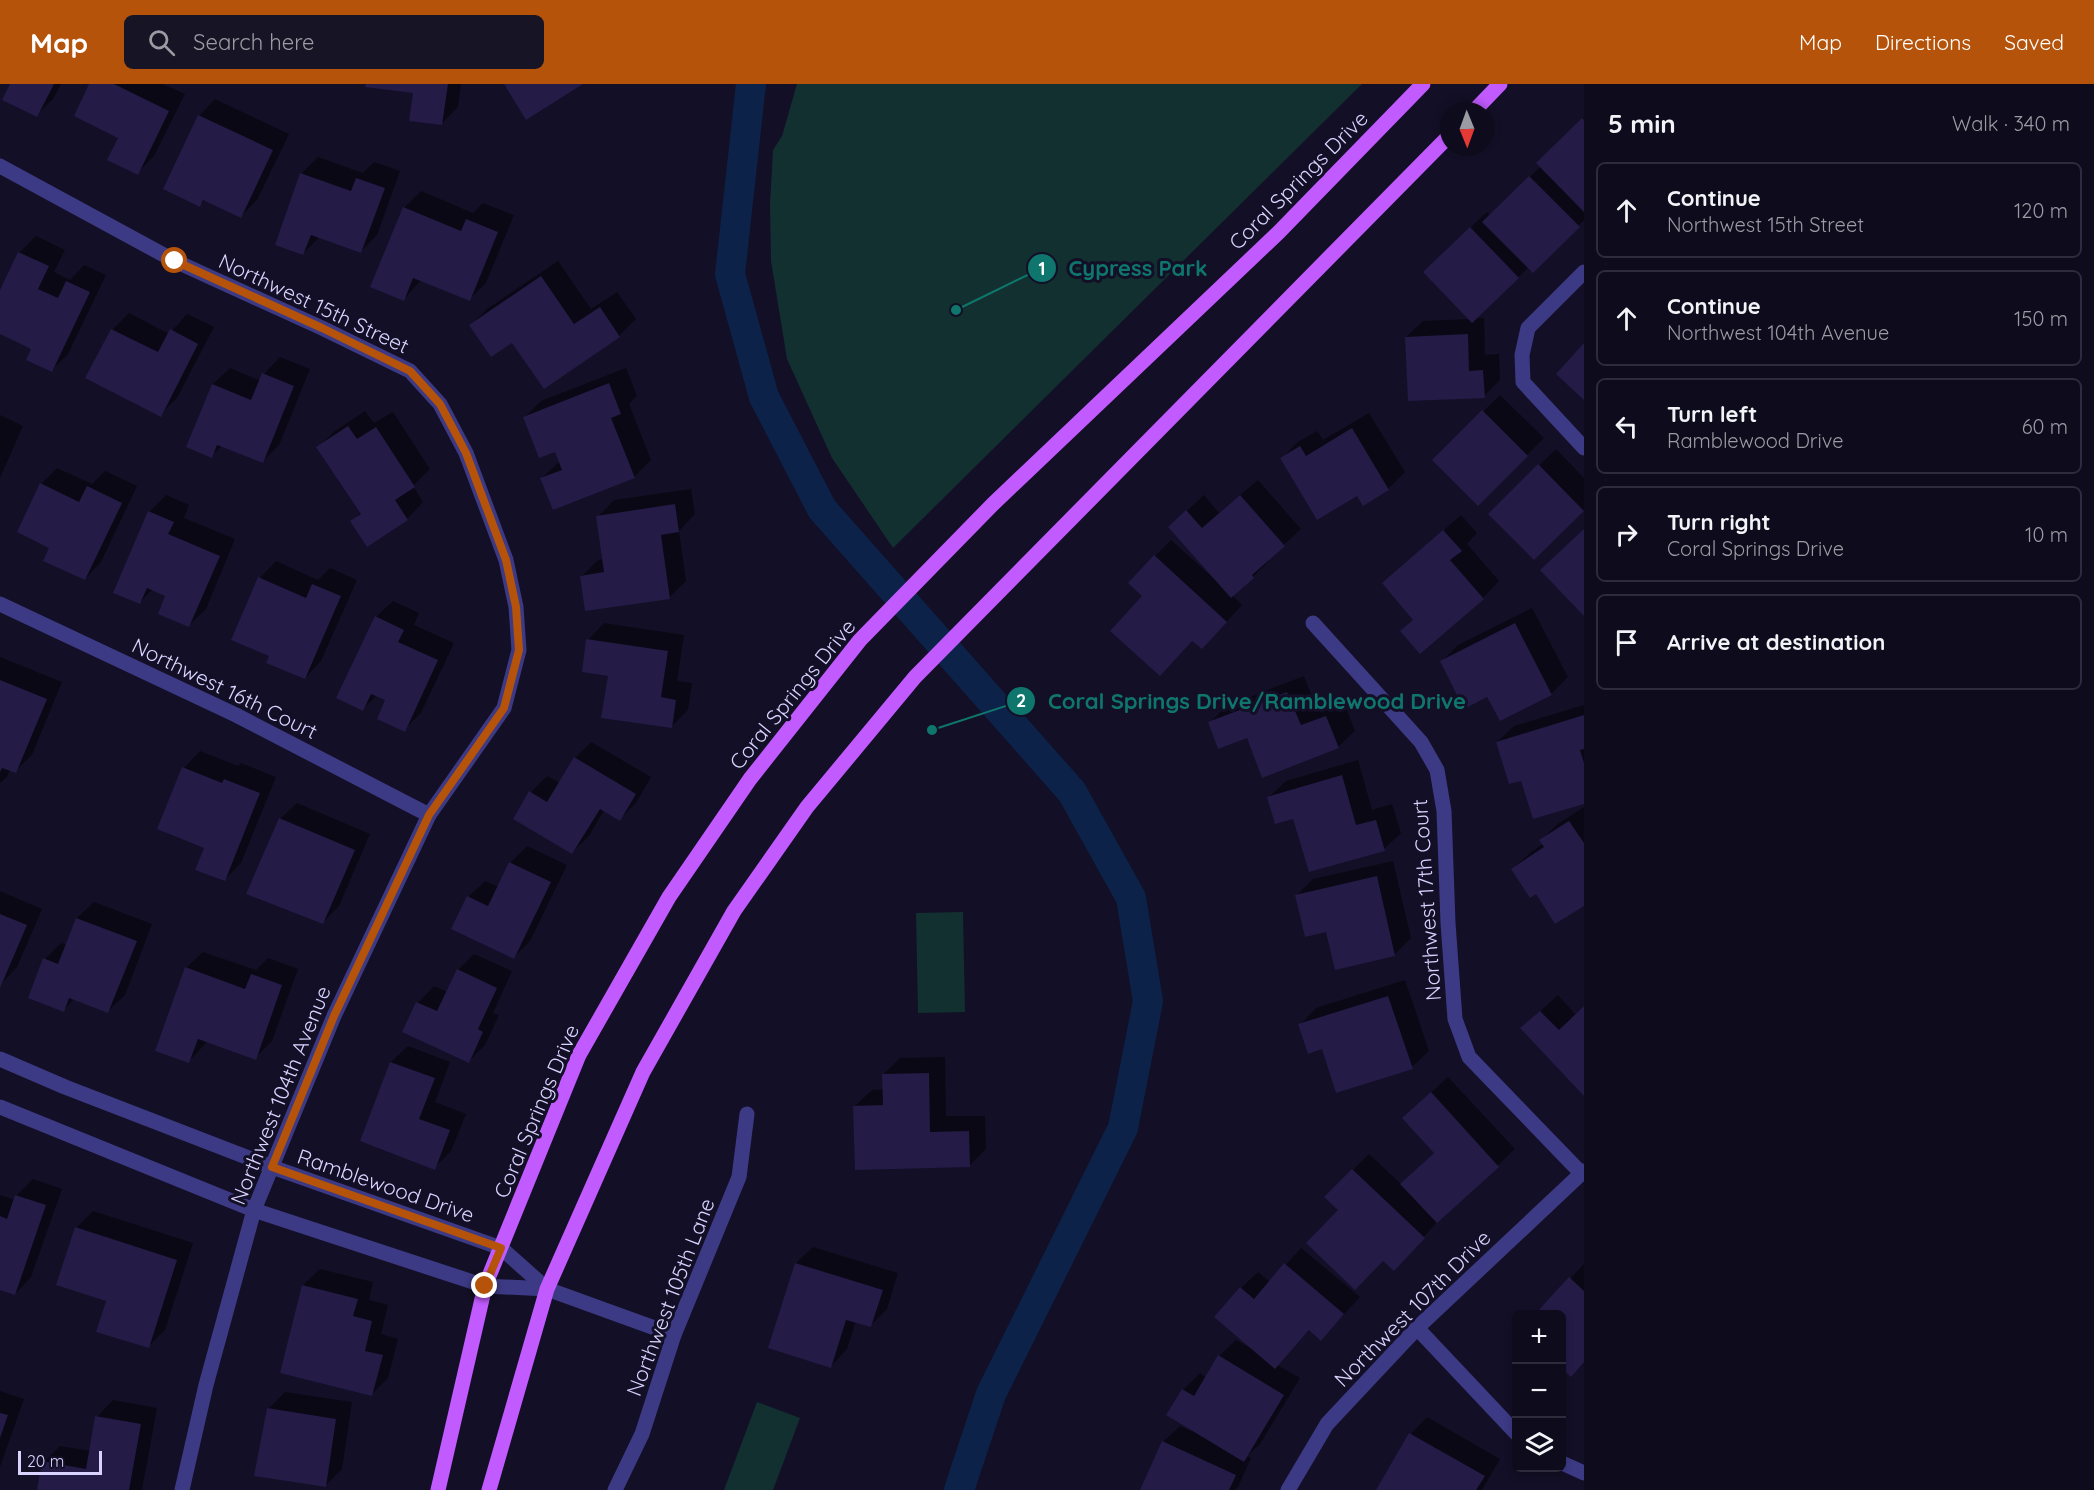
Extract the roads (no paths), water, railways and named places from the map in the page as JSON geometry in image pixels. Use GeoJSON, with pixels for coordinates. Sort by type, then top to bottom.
{"type":"FeatureCollection","features":[{"type":"Feature","properties":{"kind":"main road","name":"Coral Springs Drive"},"geometry":{"type":"LineString","coordinates":[[438,1490],[485,1286],[579,1055],[669,897],[750,779],[860,640],[993,504],[1279,232],[1423,84]]}},
{"type":"Feature","properties":{"kind":"main road"},"geometry":{"type":"LineString","coordinates":[[1482,102],[1500,84]]}},
{"type":"Feature","properties":{"kind":"main road"},"geometry":{"type":"LineString","coordinates":[[489,1490],[547,1289],[643,1072],[734,911],[807,807],[915,677],[1440,145]]}},
{"type":"Feature","properties":{"kind":"street","name":"Northwest 15th Street"},"geometry":{"type":"LineString","coordinates":[[0,166],[175,261],[410,371],[440,404],[466,453],[506,560],[516,607]]}},
{"type":"Feature","properties":{"kind":"street"},"geometry":{"type":"LineString","coordinates":[[1584,272],[1528,328],[1522,355],[1522,382],[1584,448]]}},
{"type":"Feature","properties":{"kind":"street","name":"Northwest 16th Court"},"geometry":{"type":"LineString","coordinates":[[0,604],[236,715],[429,815]]}},
{"type":"Feature","properties":{"kind":"street","name":"Northwest 104th Avenue"},"geometry":{"type":"LineString","coordinates":[[182,1490],[206,1385],[254,1210],[334,1016],[429,815],[504,708],[519,650],[516,607]]}},
{"type":"Feature","properties":{"kind":"street","name":"Northwest 17th Court"},"geometry":{"type":"LineString","coordinates":[[1313,623],[1421,742],[1437,771],[1444,811],[1448,922],[1455,1019],[1469,1057],[1583,1172]]}},
{"type":"Feature","properties":{"kind":"street","name":"Ramblewood Drive"},"geometry":{"type":"LineString","coordinates":[[0,1059],[65,1087],[272,1167],[501,1248],[547,1289]]}},
{"type":"Feature","properties":{"kind":"street","name":"Ramblewood Drive"},"geometry":{"type":"LineString","coordinates":[[0,1107],[254,1210],[485,1286],[547,1289],[674,1335]]}},
{"type":"Feature","properties":{"kind":"street","name":"Northwest 105th Lane"},"geometry":{"type":"LineString","coordinates":[[615,1490],[642,1434],[674,1335],[739,1177],[747,1114]]}},
{"type":"Feature","properties":{"kind":"street","name":"Northwest 107th Drive"},"geometry":{"type":"LineString","coordinates":[[1288,1490],[1327,1424],[1417,1329],[1583,1172]]}},
{"type":"Feature","properties":{"kind":"street"},"geometry":{"type":"LineString","coordinates":[[1417,1329],[1512,1429]]}},
{"type":"Feature","properties":{"kind":"street"},"geometry":{"type":"LineString","coordinates":[[1566,1465],[1584,1473]]}},
{"type":"Feature","properties":{"kind":"waterway"},"geometry":{"type":"LineString","coordinates":[[751,84],[730,274],[764,397],[822,509],[1072,792],[1131,898],[1148,1001],[1123,1128],[991,1394],[959,1490]]}},
{"type":"Feature","properties":{"kind":"place","name":"Cypress Park"},"geometry":{"type":"Point","coordinates":[956,310]}},
{"type":"Feature","properties":{"kind":"place","name":"Coral Springs Drive/Ramblewood Drive"},"geometry":{"type":"Point","coordinates":[932,730]}}]}
